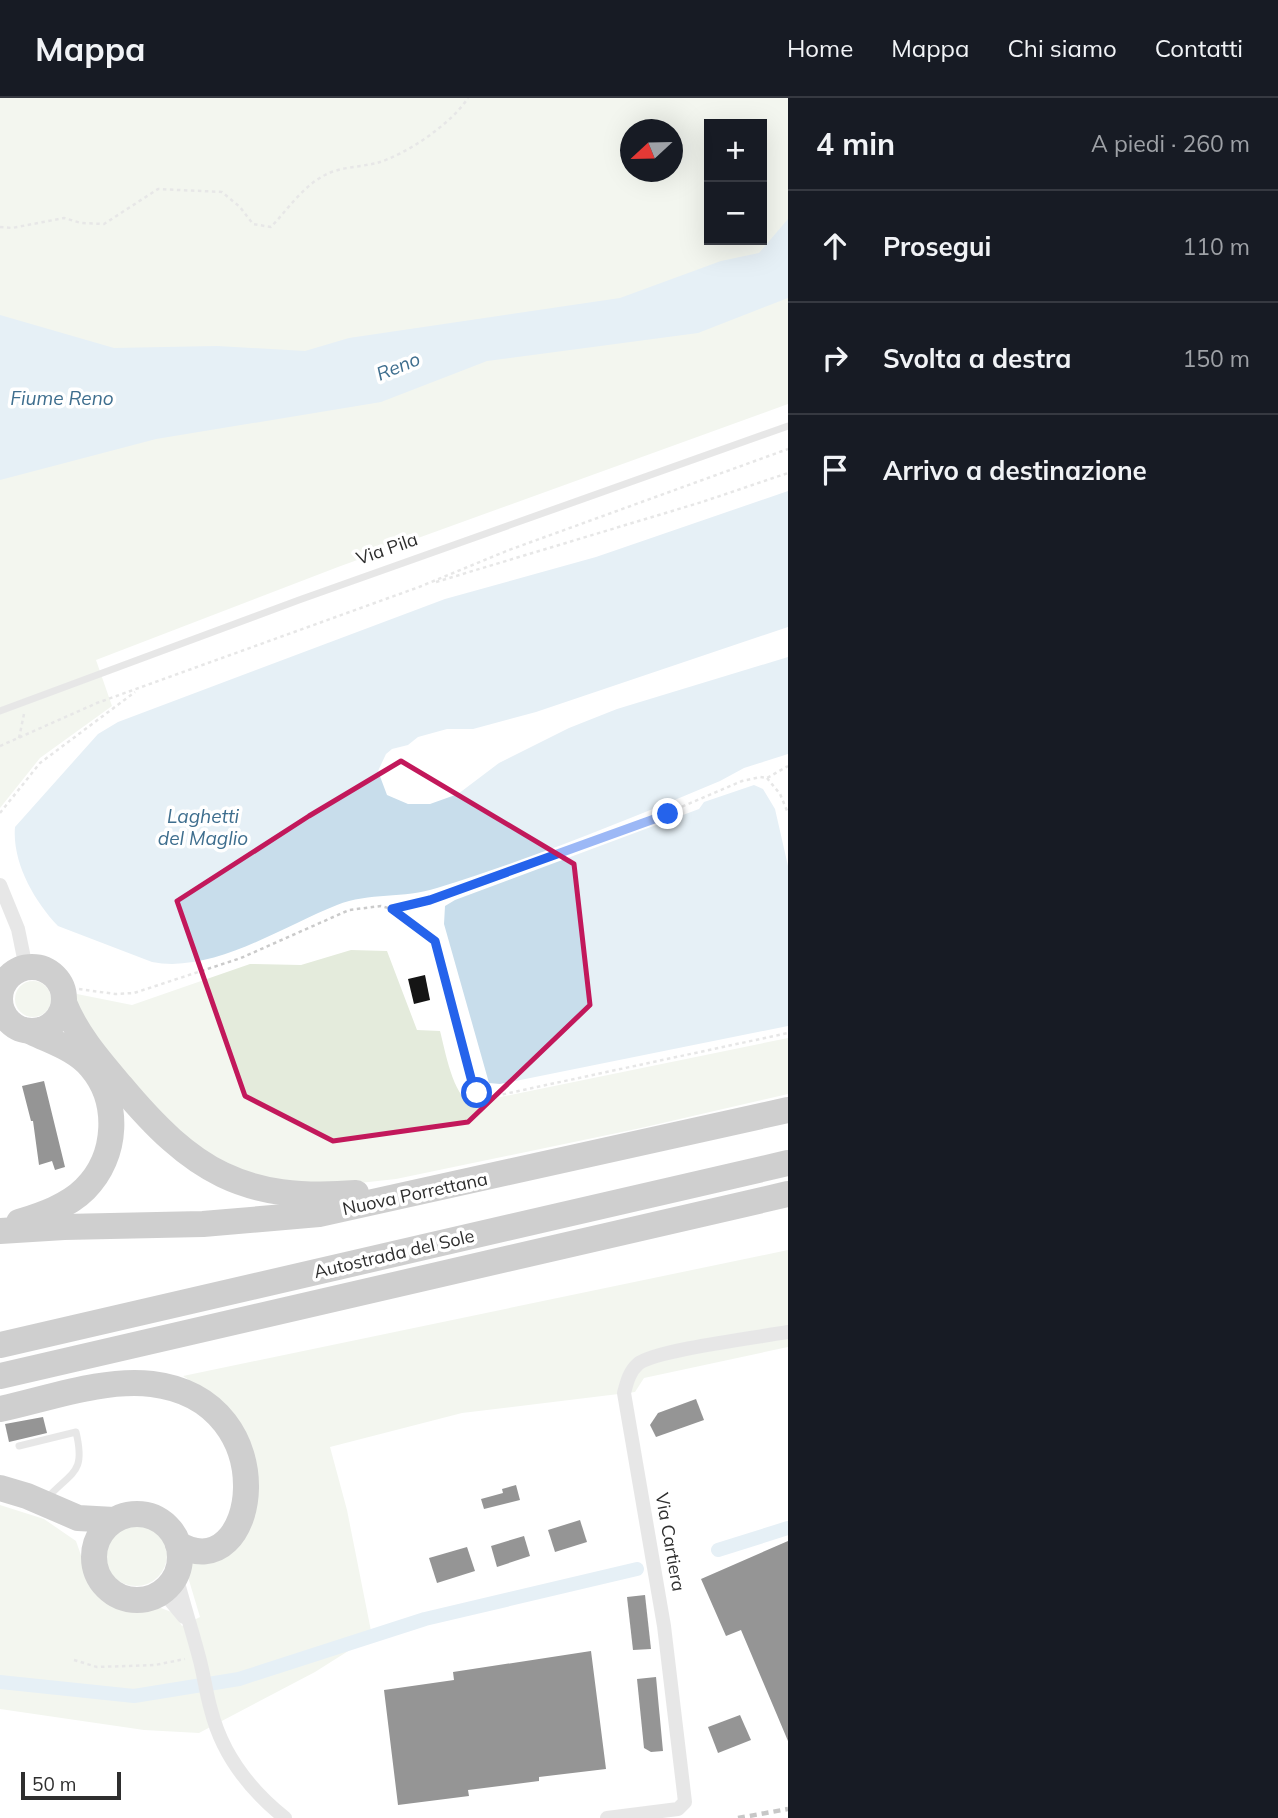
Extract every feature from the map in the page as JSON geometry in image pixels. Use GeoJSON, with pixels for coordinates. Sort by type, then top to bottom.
{"type":"FeatureCollection","features":[{"type":"Feature","properties":{"kind":"highway"},"geometry":{"type":"LineString","coordinates":[[0,1230],[71,1200],[95,1177],[109,1146],[111,1110],[101,1080],[91,1066],[63,1046],[32,1031],[15,1027],[2,1013],[1,994],[12,975],[43,969],[57,979],[81,1037],[150,1121],[181,1150],[222,1175],[259,1188],[312,1195],[456,1185]]}},
{"type":"Feature","properties":{"kind":"highway"},"geometry":{"type":"LineString","coordinates":[[32,1031],[50,1027],[62,1012],[63,995]]}},
{"type":"Feature","properties":{"kind":"highway","name":"Nuova Porrettana"},"geometry":{"type":"LineString","coordinates":[[36,1230],[203,1224],[319,1214],[788,1110]]}},
{"type":"Feature","properties":{"kind":"highway","name":"Autostrada del Sole"},"geometry":{"type":"LineString","coordinates":[[0,1345],[788,1163]]}},
{"type":"Feature","properties":{"kind":"highway","name":"Autostrada del Sole"},"geometry":{"type":"LineString","coordinates":[[0,1376],[788,1194]]}},
{"type":"Feature","properties":{"kind":"highway"},"geometry":{"type":"LineString","coordinates":[[0,1230],[36,1230]]}},
{"type":"Feature","properties":{"kind":"highway"},"geometry":{"type":"LineString","coordinates":[[0,1243],[36,1230]]}},
{"type":"Feature","properties":{"kind":"highway"},"geometry":{"type":"LineString","coordinates":[[0,1409],[101,1386],[131,1382],[171,1387],[206,1404],[229,1426],[245,1472],[244,1506],[234,1534],[221,1545],[205,1552],[197,1552],[178,1544],[163,1523],[152,1516],[126,1515],[114,1520],[104,1529],[94,1553],[95,1566],[100,1579],[121,1597],[134,1600],[153,1597],[169,1585],[176,1575],[179,1565],[178,1544]]}},
{"type":"Feature","properties":{"kind":"highway"},"geometry":{"type":"LineString","coordinates":[[0,1488],[94,1521],[114,1520]]}},
{"type":"Feature","properties":{"kind":"highway"},"geometry":{"type":"LineString","coordinates":[[52,1507],[79,1530],[94,1553]]}},
{"type":"Feature","properties":{"kind":"street"},"geometry":{"type":"LineString","coordinates":[[0,885],[18,929],[12,975]]}},
{"type":"Feature","properties":{"kind":"street","name":"Via Cartiera"},"geometry":{"type":"LineString","coordinates":[[607,1818],[678,1809],[685,1802],[664,1626],[624,1393],[629,1375],[639,1362],[682,1350],[788,1332]]}},
{"type":"Feature","properties":{"kind":"street"},"geometry":{"type":"LineString","coordinates":[[176,1575],[211,1712],[226,1750],[243,1777],[264,1801],[285,1818]]}},
{"type":"Feature","properties":{"kind":"street"},"geometry":{"type":"LineString","coordinates":[[153,1597],[169,1599],[188,1620]]}},
{"type":"Feature","properties":{"kind":"lane","name":"Via Pila"},"geometry":{"type":"LineString","coordinates":[[0,712],[299,600],[788,426]]}},
{"type":"Feature","properties":{"kind":"lane"},"geometry":{"type":"LineString","coordinates":[[19,1446],[76,1432],[80,1451],[79,1465],[52,1507]]}},
{"type":"Feature","properties":{"kind":"path"},"geometry":{"type":"LineString","coordinates":[[0,228],[64,218],[81,223],[104,224],[158,189],[222,192],[240,207],[253,224],[271,227],[309,184],[327,173],[378,162],[409,150],[448,119],[468,98]]}},
{"type":"Feature","properties":{"kind":"path"},"geometry":{"type":"LineString","coordinates":[[0,746],[97,703],[139,690],[419,587],[509,550],[788,449]]}},
{"type":"Feature","properties":{"kind":"path"},"geometry":{"type":"LineString","coordinates":[[419,587],[702,502],[788,473]]}},
{"type":"Feature","properties":{"kind":"path"},"geometry":{"type":"LineString","coordinates":[[0,813],[40,763],[139,690]]}},
{"type":"Feature","properties":{"kind":"path"},"geometry":{"type":"LineString","coordinates":[[19,738],[26,703]]}},
{"type":"Feature","properties":{"kind":"path"},"geometry":{"type":"LineString","coordinates":[[392,909],[430,900],[649,822],[742,781],[767,778],[788,766]]}},
{"type":"Feature","properties":{"kind":"path"},"geometry":{"type":"LineString","coordinates":[[767,778],[780,794],[788,813]]}},
{"type":"Feature","properties":{"kind":"path"},"geometry":{"type":"LineString","coordinates":[[63,995],[134,993],[242,958],[349,910],[381,906],[392,909],[435,941],[472,1082],[482,1097],[788,1033]]}},
{"type":"Feature","properties":{"kind":"path"},"geometry":{"type":"LineString","coordinates":[[74,1660],[97,1667],[200,1663]]}},
{"type":"Feature","properties":{"kind":"highlighted area"},"geometry":{"type":"Polygon","coordinates":[[[401,761],[574,864],[590,1005],[468,1122],[333,1141],[245,1096],[177,901],[309,816],[401,761]]]}},
{"type":"Feature","properties":{"kind":"green space"},"geometry":{"type":"Polygon","coordinates":[[[0,98],[788,98],[788,404],[338,567],[96,660],[112,706],[40,758],[0,808],[0,98]]]}},
{"type":"Feature","properties":{"kind":"green space"},"geometry":{"type":"Polygon","coordinates":[[[351,950],[387,951],[417,1030],[440,1031],[455,1082],[465,1099],[471,1103],[788,1038],[788,1094],[396,1179],[323,1187],[258,1178],[184,1141],[88,1033],[75,1000],[77,994],[132,1005],[250,964],[301,965],[351,950]]]}},
{"type":"Feature","properties":{"kind":"green space"},"geometry":{"type":"Polygon","coordinates":[[[33,981],[46,986],[51,999],[46,1012],[33,1017],[20,1012],[15,999],[20,986],[33,981]]]}},
{"type":"Feature","properties":{"kind":"green space"},"geometry":{"type":"Polygon","coordinates":[[[788,1250],[788,1347],[644,1378],[635,1392],[462,1413],[330,1447],[347,1510],[372,1636],[315,1672],[199,1733],[144,1730],[0,1709],[0,1505],[44,1519],[76,1541],[91,1584],[106,1599],[124,1606],[153,1605],[174,1613],[182,1626],[200,1617],[188,1577],[189,1565],[246,1524],[216,1398],[183,1376],[788,1250]]]}},
{"type":"Feature","properties":{"kind":"green space"},"geometry":{"type":"Polygon","coordinates":[[[136,1524],[148,1526],[158,1533],[165,1543],[165,1567],[158,1577],[148,1584],[136,1586],[124,1584],[114,1577],[107,1567],[105,1555],[107,1543],[114,1533],[124,1526],[136,1524]]]}},
{"type":"Feature","properties":{"kind":"water","name":"Fiume Reno"},"geometry":{"type":"Polygon","coordinates":[[[788,219],[788,298],[698,333],[487,361],[381,402],[156,439],[0,480],[0,315],[114,348],[217,346],[305,351],[349,338],[620,298],[721,261],[759,253],[788,219]]]}},
{"type":"Feature","properties":{"kind":"water","name":"Laghetti del Maglio"},"geometry":{"type":"Polygon","coordinates":[[[788,491],[788,627],[536,712],[473,729],[447,729],[418,737],[408,745],[392,749],[386,754],[378,771],[387,795],[408,804],[430,804],[458,794],[499,763],[569,728],[617,709],[788,657],[788,754],[744,768],[650,810],[509,864],[425,891],[349,901],[247,946],[199,961],[175,964],[152,962],[58,926],[26,880],[17,854],[15,827],[98,734],[118,722],[445,599],[596,557],[788,491]]]}},
{"type":"Feature","properties":{"kind":"water"},"geometry":{"type":"Polygon","coordinates":[[[754,785],[763,789],[775,809],[788,866],[788,1026],[500,1084],[489,1083],[444,924],[445,906],[699,809],[704,802],[754,785]]]}},
{"type":"Feature","properties":{"kind":"building"},"geometry":{"type":"Polygon","coordinates":[[[425,975],[430,1000],[414,1004],[408,979],[425,975]]]}},
{"type":"Feature","properties":{"kind":"building"},"geometry":{"type":"Polygon","coordinates":[[[44,1081],[65,1167],[55,1170],[52,1161],[39,1165],[33,1121],[22,1086],[44,1081]]]}},
{"type":"Feature","properties":{"kind":"building"},"geometry":{"type":"Polygon","coordinates":[[[696,1399],[704,1420],[656,1437],[650,1425],[658,1413],[696,1399]]]}},
{"type":"Feature","properties":{"kind":"building"},"geometry":{"type":"Polygon","coordinates":[[[43,1417],[47,1433],[9,1442],[5,1424],[43,1417]]]}},
{"type":"Feature","properties":{"kind":"building"},"geometry":{"type":"Polygon","coordinates":[[[516,1485],[520,1500],[484,1509],[481,1499],[503,1493],[502,1489],[516,1485]]]}},
{"type":"Feature","properties":{"kind":"building"},"geometry":{"type":"Polygon","coordinates":[[[580,1520],[587,1542],[555,1552],[548,1530],[580,1520]]]}},
{"type":"Feature","properties":{"kind":"building"},"geometry":{"type":"Polygon","coordinates":[[[524,1536],[530,1556],[497,1567],[491,1546],[524,1536]]]}},
{"type":"Feature","properties":{"kind":"building"},"geometry":{"type":"Polygon","coordinates":[[[788,1541],[788,1741],[741,1630],[726,1636],[701,1579],[788,1541]]]}},
{"type":"Feature","properties":{"kind":"building"},"geometry":{"type":"Polygon","coordinates":[[[467,1547],[475,1571],[437,1583],[429,1558],[467,1547]]]}},
{"type":"Feature","properties":{"kind":"building"},"geometry":{"type":"Polygon","coordinates":[[[645,1595],[651,1649],[633,1650],[627,1597],[645,1595]]]}},
{"type":"Feature","properties":{"kind":"building"},"geometry":{"type":"Polygon","coordinates":[[[591,1651],[606,1769],[539,1777],[539,1781],[468,1790],[469,1796],[398,1805],[384,1690],[454,1680],[453,1672],[591,1651]]]}},
{"type":"Feature","properties":{"kind":"building"},"geometry":{"type":"Polygon","coordinates":[[[656,1677],[663,1751],[651,1752],[644,1748],[637,1679],[656,1677]]]}},
{"type":"Feature","properties":{"kind":"building"},"geometry":{"type":"Polygon","coordinates":[[[740,1715],[751,1740],[718,1753],[708,1727],[740,1715]]]}},
{"type":"Feature","properties":{"kind":"waterway"},"geometry":{"type":"LineString","coordinates":[[718,1550],[788,1528]]}},
{"type":"Feature","properties":{"kind":"waterway"},"geometry":{"type":"LineString","coordinates":[[0,1682],[134,1696],[239,1679],[425,1619],[637,1569]]}},
{"type":"Feature","properties":{"kind":"railway"},"geometry":{"type":"LineString","coordinates":[[738,1818],[788,1809]]}},
{"type":"Feature","properties":{"kind":"route"},"geometry":{"type":"LineString","coordinates":[[477,1093],[435,941],[392,909],[430,900],[668,814]]}},
{"type":"Feature","properties":{"kind":"water label","name":"Reno"},"geometry":{"type":"Point","coordinates":[398,366]}}]}
